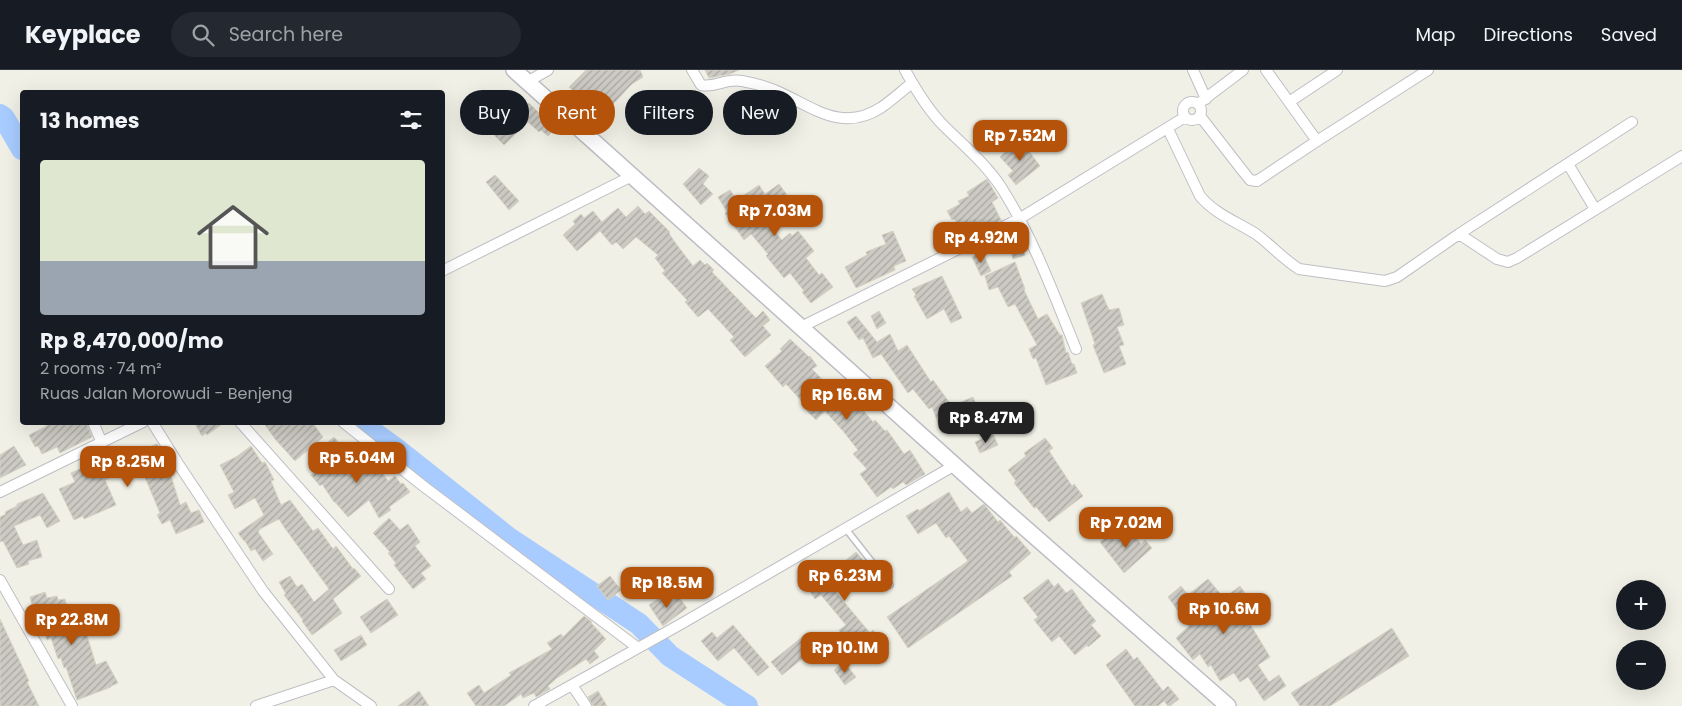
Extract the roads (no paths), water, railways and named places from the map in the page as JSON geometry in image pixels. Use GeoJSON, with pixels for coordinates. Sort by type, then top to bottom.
{"type":"FeatureCollection","features":[{"type":"Feature","properties":{"kind":"main road"},"geometry":{"type":"LineString","coordinates":[[514,70],[954,465],[1228,706]]}},
{"type":"Feature","properties":{"kind":"street"},"geometry":{"type":"LineString","coordinates":[[527,82],[548,70]]}},
{"type":"Feature","properties":{"kind":"street"},"geometry":{"type":"LineString","coordinates":[[692,70],[701,85],[709,86],[726,80],[742,81],[776,91],[828,116],[848,119],[866,115],[881,108],[912,83]]}},
{"type":"Feature","properties":{"kind":"street"},"geometry":{"type":"LineString","coordinates":[[905,70],[925,104],[942,125],[984,164],[1001,188],[1019,219],[1044,272],[1076,349]]}},
{"type":"Feature","properties":{"kind":"street"},"geometry":{"type":"LineString","coordinates":[[1193,70],[1202,101],[1200,116],[1250,180],[1257,181],[1428,70]]}},
{"type":"Feature","properties":{"kind":"street"},"geometry":{"type":"LineString","coordinates":[[1200,116],[1193,120],[1185,117],[1182,109],[1186,102],[1202,101],[1243,70]]}},
{"type":"Feature","properties":{"kind":"street"},"geometry":{"type":"LineString","coordinates":[[1266,70],[1317,141]]}},
{"type":"Feature","properties":{"kind":"street"},"geometry":{"type":"LineString","coordinates":[[1289,102],[1337,70]]}},
{"type":"Feature","properties":{"kind":"street"},"geometry":{"type":"LineString","coordinates":[[801,327],[1019,219],[1185,117]]}},
{"type":"Feature","properties":{"kind":"street"},"geometry":{"type":"LineString","coordinates":[[1168,128],[1200,196],[1207,205],[1256,234],[1299,269],[1385,281],[1392,280],[1459,234],[1632,122]]}},
{"type":"Feature","properties":{"kind":"street"},"geometry":{"type":"LineString","coordinates":[[1459,234],[1497,259],[1508,262],[1518,258],[1682,156]]}},
{"type":"Feature","properties":{"kind":"street"},"geometry":{"type":"LineString","coordinates":[[1568,164],[1595,209]]}},
{"type":"Feature","properties":{"kind":"street"},"geometry":{"type":"LineString","coordinates":[[445,270],[632,176]]}},
{"type":"Feature","properties":{"kind":"street"},"geometry":{"type":"LineString","coordinates":[[94,425],[102,443]]}},
{"type":"Feature","properties":{"kind":"street"},"geometry":{"type":"LineString","coordinates":[[0,492],[137,425]]}},
{"type":"Feature","properties":{"kind":"street"},"geometry":{"type":"LineString","coordinates":[[154,425],[263,591],[334,680],[371,706]]}},
{"type":"Feature","properties":{"kind":"street"},"geometry":{"type":"LineString","coordinates":[[243,425],[389,589]]}},
{"type":"Feature","properties":{"kind":"street"},"geometry":{"type":"LineString","coordinates":[[347,425],[422,485],[638,648]]}},
{"type":"Feature","properties":{"kind":"street"},"geometry":{"type":"LineString","coordinates":[[534,706],[954,465]]}},
{"type":"Feature","properties":{"kind":"street"},"geometry":{"type":"LineString","coordinates":[[0,580],[72,706]]}},
{"type":"Feature","properties":{"kind":"street"},"geometry":{"type":"LineString","coordinates":[[256,706],[334,680]]}},
{"type":"Feature","properties":{"kind":"street"},"geometry":{"type":"LineString","coordinates":[[572,685],[586,706]]}},
{"type":"Feature","properties":{"kind":"lane"},"geometry":{"type":"LineString","coordinates":[[846,528],[890,585]]}},
{"type":"Feature","properties":{"kind":"waterway"},"geometry":{"type":"LineString","coordinates":[[0,115],[4,118],[20,146]]}},
{"type":"Feature","properties":{"kind":"waterway"},"geometry":{"type":"LineString","coordinates":[[363,425],[510,539],[639,624],[670,656],[747,706]]}}]}
